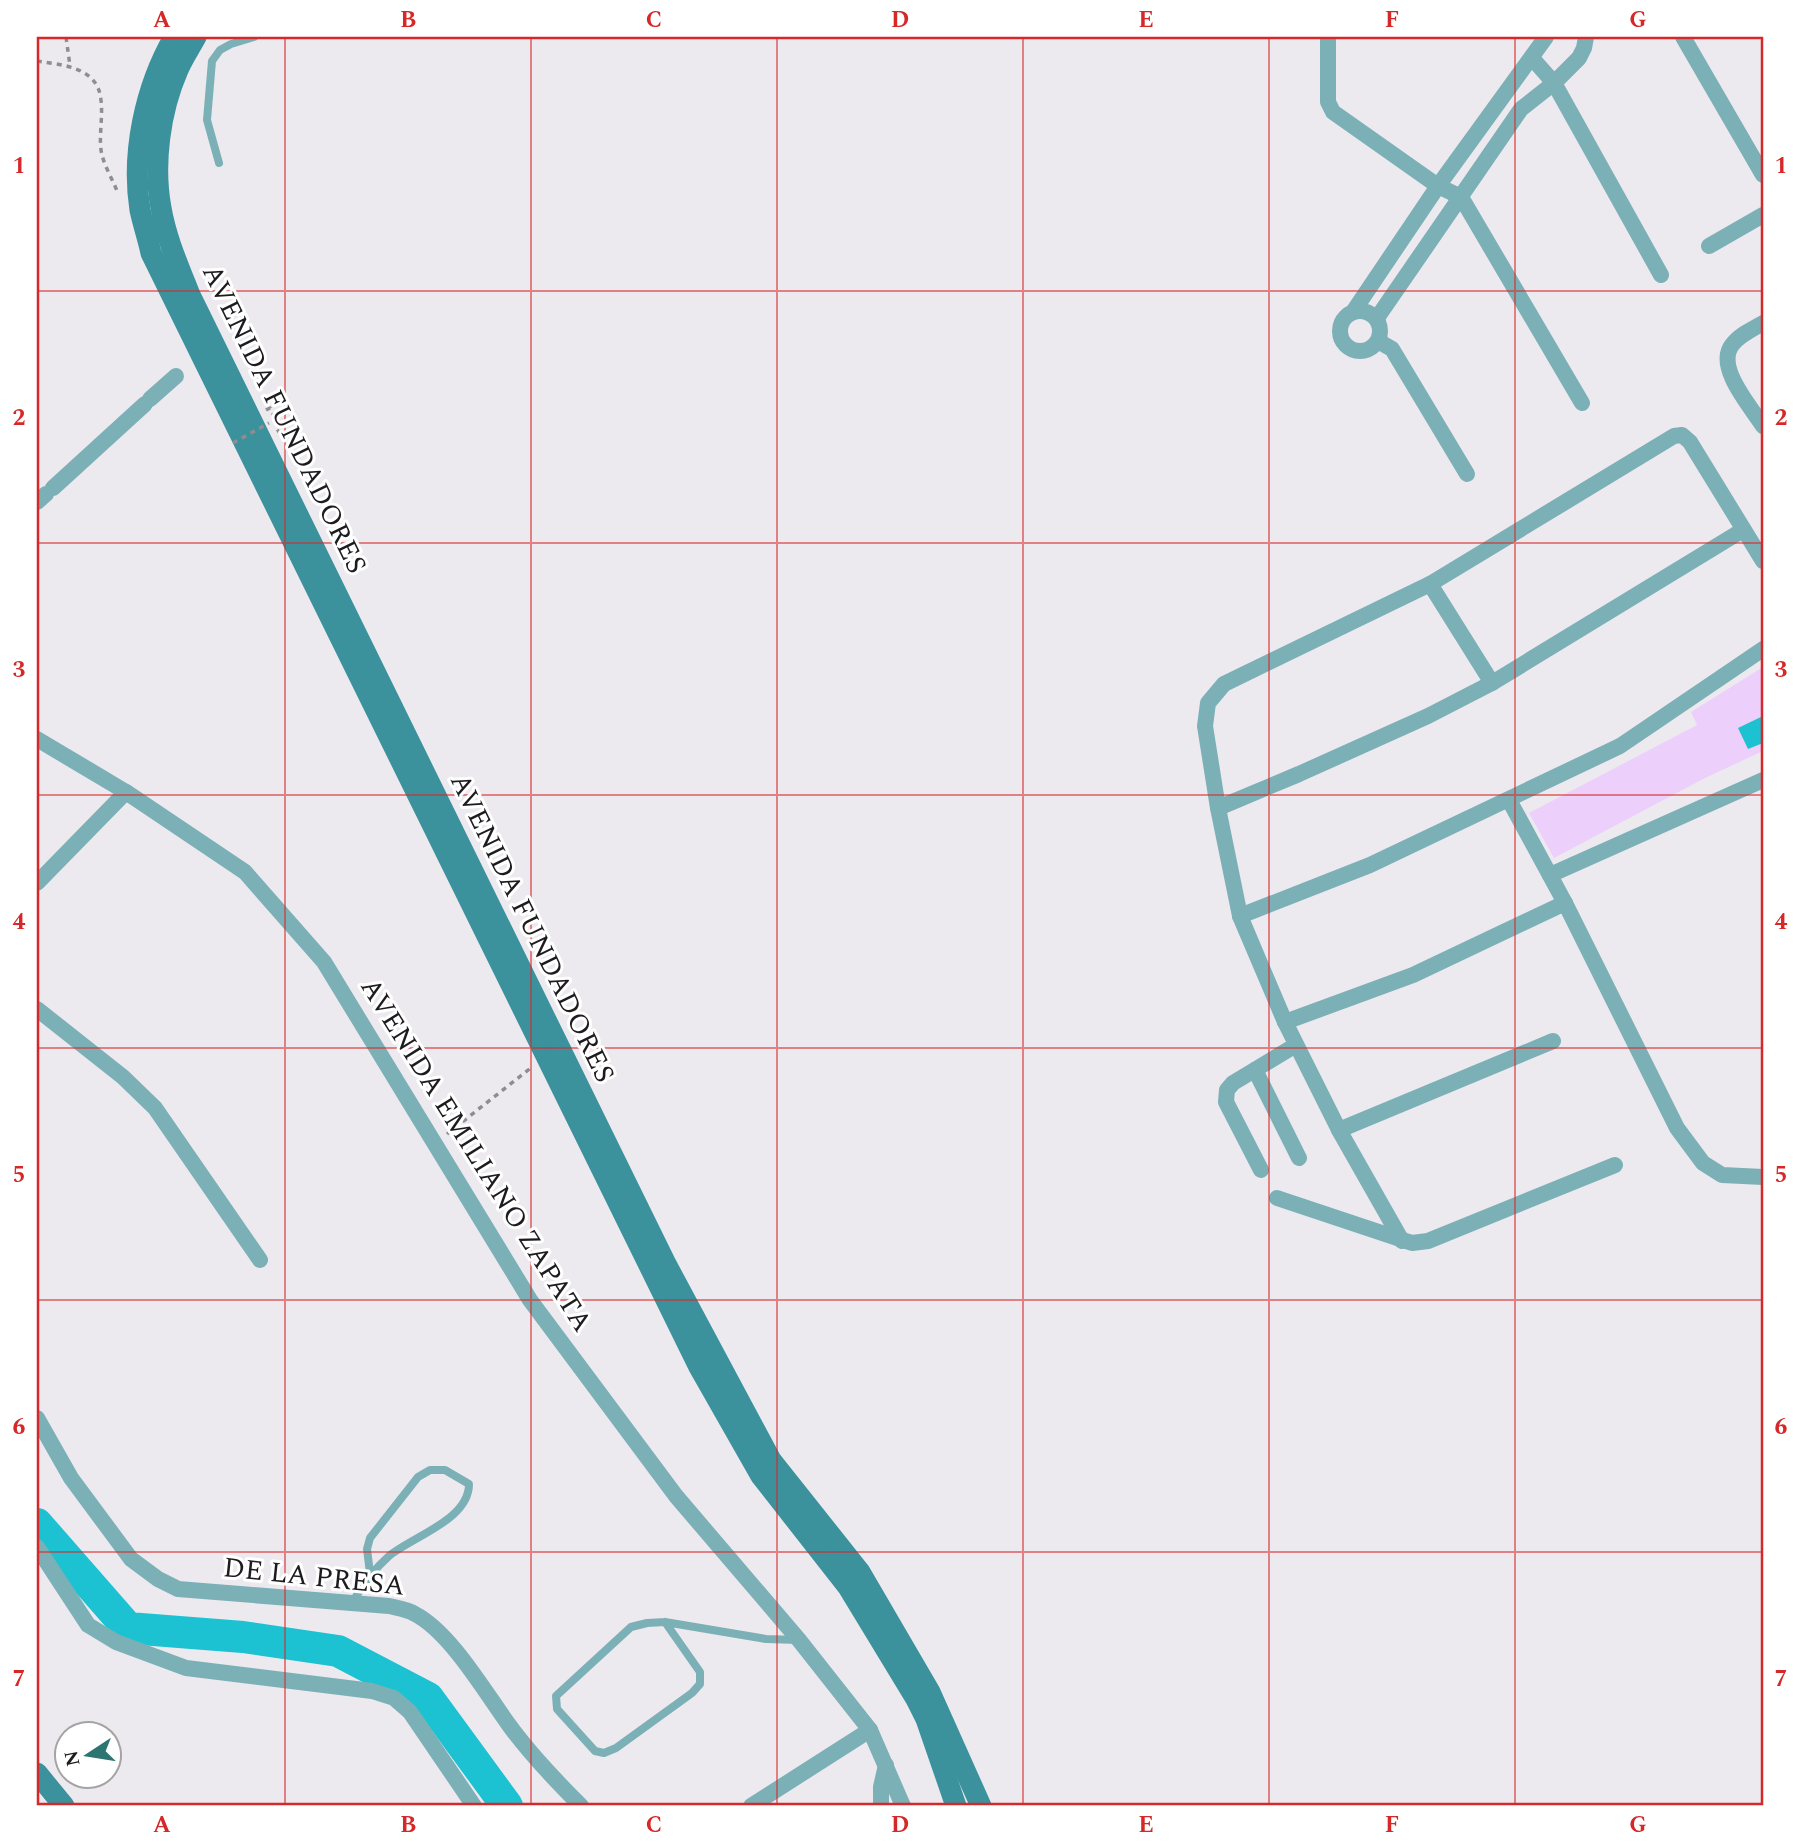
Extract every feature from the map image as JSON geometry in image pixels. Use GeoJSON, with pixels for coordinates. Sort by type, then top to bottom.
{"type":"FeatureCollection","features":[{"type":"Feature","properties":{"kind":"main road","name":"AVENIDA FUNDADORES"},"geometry":{"type":"LineString","coordinates":[[174,37],[158,63],[144,117],[138,164],[140,210],[151,253],[699,1367],[761,1476],[848,1587],[916,1699],[926,1719],[956,1806]]}},
{"type":"Feature","properties":{"kind":"main road","name":"AVENIDA FUNDADORES"},"geometry":{"type":"LineString","coordinates":[[196,37],[178,70],[163,120],[158,166],[161,208],[167,233],[190,295],[665,1262],[771,1460],[860,1572],[923,1680],[981,1806]]}},
{"type":"Feature","properties":{"kind":"main road"},"geometry":{"type":"LineString","coordinates":[[37,1773],[64,1806]]}},
{"type":"Feature","properties":{"kind":"street"},"geometry":{"type":"LineString","coordinates":[[1328,37],[1328,102],[1333,112],[1438,186],[1461,197],[1582,403]]}},
{"type":"Feature","properties":{"kind":"street"},"geometry":{"type":"LineString","coordinates":[[1353,312],[1438,186],[1546,37]]}},
{"type":"Feature","properties":{"kind":"street"},"geometry":{"type":"LineString","coordinates":[[1377,318],[1521,109],[1554,83],[1579,58],[1586,37]]}},
{"type":"Feature","properties":{"kind":"street"},"geometry":{"type":"LineString","coordinates":[[1683,37],[1763,176]]}},
{"type":"Feature","properties":{"kind":"street"},"geometry":{"type":"LineString","coordinates":[[1532,58],[1554,83],[1661,275]]}},
{"type":"Feature","properties":{"kind":"street"},"geometry":{"type":"LineString","coordinates":[[1709,246],[1763,215]]}},
{"type":"Feature","properties":{"kind":"street"},"geometry":{"type":"LineString","coordinates":[[1367,312],[1377,318],[1381,327],[1378,341],[1368,350],[1360,352],[1347,347],[1340,327],[1347,315],[1367,312]]}},
{"type":"Feature","properties":{"kind":"street"},"geometry":{"type":"LineString","coordinates":[[1763,323],[1737,338],[1726,357],[1734,381],[1763,426]]}},
{"type":"Feature","properties":{"kind":"street"},"geometry":{"type":"LineString","coordinates":[[1378,341],[1392,349],[1466,474]]}},
{"type":"Feature","properties":{"kind":"street"},"geometry":{"type":"LineString","coordinates":[[45,495],[176,376]]}},
{"type":"Feature","properties":{"kind":"street"},"geometry":{"type":"LineString","coordinates":[[1402,1241],[1339,1130],[1296,1045],[1240,916],[1205,726],[1208,703],[1224,684],[1430,584],[1674,436],[1682,435],[1690,442],[1763,561]]}},
{"type":"Feature","properties":{"kind":"street"},"geometry":{"type":"LineString","coordinates":[[1218,807],[1381,737],[1492,683],[1743,530]]}},
{"type":"Feature","properties":{"kind":"street"},"geometry":{"type":"LineString","coordinates":[[1430,584],[1492,683]]}},
{"type":"Feature","properties":{"kind":"street"},"geometry":{"type":"LineString","coordinates":[[1240,916],[1370,865],[1620,746],[1763,649]]}},
{"type":"Feature","properties":{"kind":"street","name":"AVENIDA EMILIANO ZAPATA"},"geometry":{"type":"LineString","coordinates":[[37,739],[126,792],[245,872],[324,962],[530,1300],[676,1496],[799,1640],[870,1730],[902,1806]]}},
{"type":"Feature","properties":{"kind":"street"},"geometry":{"type":"LineString","coordinates":[[1550,875],[1763,780]]}},
{"type":"Feature","properties":{"kind":"street"},"geometry":{"type":"LineString","coordinates":[[37,883],[126,792]]}},
{"type":"Feature","properties":{"kind":"street"},"geometry":{"type":"LineString","coordinates":[[1509,800],[1550,875],[1677,1128],[1703,1163],[1722,1175],[1763,1177]]}},
{"type":"Feature","properties":{"kind":"street"},"geometry":{"type":"LineString","coordinates":[[1285,1022],[1413,975],[1564,903]]}},
{"type":"Feature","properties":{"kind":"street"},"geometry":{"type":"LineString","coordinates":[[37,1009],[123,1077],[155,1108],[260,1260]]}},
{"type":"Feature","properties":{"kind":"street"},"geometry":{"type":"LineString","coordinates":[[1339,1130],[1553,1041]]}},
{"type":"Feature","properties":{"kind":"street"},"geometry":{"type":"LineString","coordinates":[[1261,1170],[1226,1102],[1227,1090],[1233,1083],[1296,1045]]}},
{"type":"Feature","properties":{"kind":"street"},"geometry":{"type":"LineString","coordinates":[[1255,1070],[1299,1158]]}},
{"type":"Feature","properties":{"kind":"street"},"geometry":{"type":"LineString","coordinates":[[1277,1198],[1412,1243],[1428,1241],[1615,1165]]}},
{"type":"Feature","properties":{"kind":"street","name":"DE LA PRESA"},"geometry":{"type":"LineString","coordinates":[[37,1418],[71,1478],[131,1559],[158,1579],[178,1589],[402,1609],[429,1623],[473,1673],[509,1726],[547,1772],[581,1806]]}},
{"type":"Feature","properties":{"kind":"street"},"geometry":{"type":"LineString","coordinates":[[37,1547],[88,1625],[116,1642],[186,1668],[372,1691],[394,1698],[410,1712],[474,1806]]}},
{"type":"Feature","properties":{"kind":"street"},"geometry":{"type":"LineString","coordinates":[[751,1806],[870,1730]]}},
{"type":"Feature","properties":{"kind":"street"},"geometry":{"type":"LineString","coordinates":[[881,1806],[881,1787],[886,1765]]}},
{"type":"Feature","properties":{"kind":"lane"},"geometry":{"type":"LineString","coordinates":[[219,163],[207,120],[212,61],[220,50],[254,37]]}},
{"type":"Feature","properties":{"kind":"lane"},"geometry":{"type":"LineString","coordinates":[[352,1603],[370,1573],[393,1553],[443,1524],[469,1494],[469,1484],[445,1469],[430,1470],[418,1477],[370,1538],[367,1549],[370,1573]]}},
{"type":"Feature","properties":{"kind":"lane"},"geometry":{"type":"LineString","coordinates":[[665,1622],[700,1672],[700,1684],[692,1693],[616,1748],[604,1753],[595,1751],[557,1709],[556,1696],[631,1627],[665,1622],[766,1639],[799,1640]]}},
{"type":"Feature","properties":{"kind":"path"},"geometry":{"type":"LineString","coordinates":[[66,37],[70,66]]}},
{"type":"Feature","properties":{"kind":"path"},"geometry":{"type":"LineString","coordinates":[[37,61],[70,66],[89,75],[98,89],[101,98],[101,149],[118,193]]}},
{"type":"Feature","properties":{"kind":"path"},"geometry":{"type":"LineString","coordinates":[[233,443],[269,423]]}},
{"type":"Feature","properties":{"kind":"path"},"geometry":{"type":"LineString","coordinates":[[435,1143],[545,1056]]}},
{"type":"Feature","properties":{"kind":"shaded area"},"geometry":{"type":"Polygon","coordinates":[[[1763,667],[1763,751],[1705,778],[1554,858],[1529,813],[1697,725],[1691,712],[1763,667]]]}},
{"type":"Feature","properties":{"kind":"water"},"geometry":{"type":"Polygon","coordinates":[[[1763,716],[1763,743],[1748,749],[1738,728],[1763,716]]]}},
{"type":"Feature","properties":{"kind":"waterway"},"geometry":{"type":"LineString","coordinates":[[37,1524],[128,1628],[243,1637],[338,1651],[428,1698],[507,1806]]}}]}
